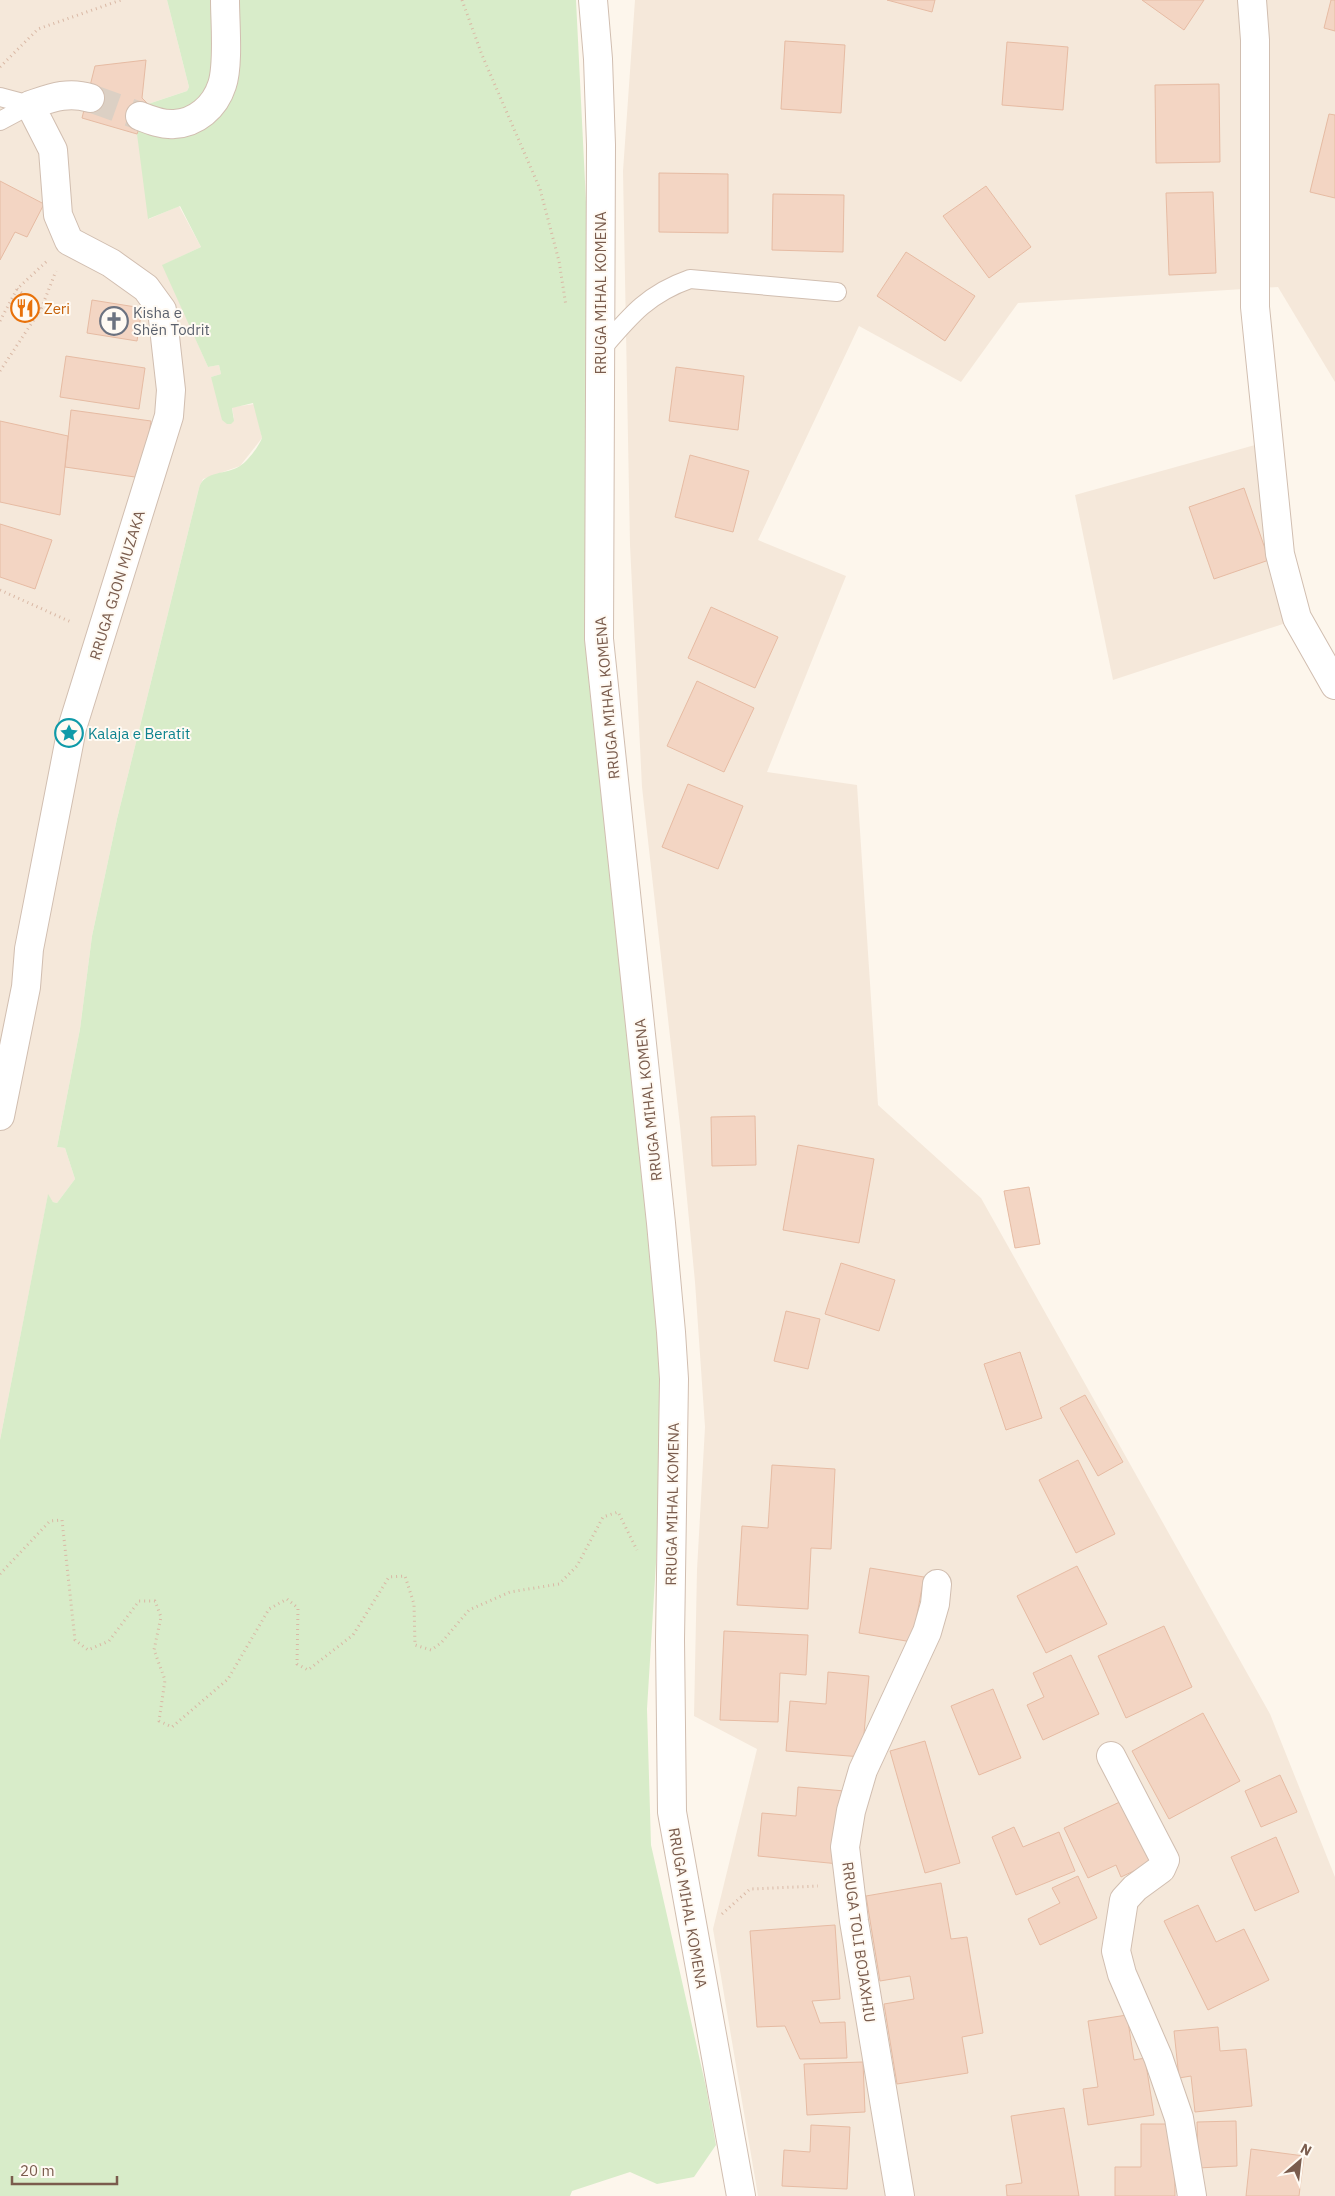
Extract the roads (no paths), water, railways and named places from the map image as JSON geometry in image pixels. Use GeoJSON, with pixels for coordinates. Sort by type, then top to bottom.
{"type":"FeatureCollection","features":[{"type":"Feature","properties":{"kind":"street"},"geometry":{"type":"LineString","coordinates":[[140,116],[173,124],[188,122],[203,114],[216,99],[222,84],[224,69],[225,0]]}},
{"type":"Feature","properties":{"kind":"street","name":"RRUGA MIHAL KOMENA"},"geometry":{"type":"LineString","coordinates":[[594,0],[601,145],[599,639],[662,1223],[674,1380],[670,1640],[672,1812],[741,2196]]}},
{"type":"Feature","properties":{"kind":"street"},"geometry":{"type":"LineString","coordinates":[[1252,0],[1254,40],[1255,307],[1280,554],[1297,618],[1335,685]]}},
{"type":"Feature","properties":{"kind":"street"},"geometry":{"type":"LineString","coordinates":[[30,105],[55,96],[77,94],[90,98]]}},
{"type":"Feature","properties":{"kind":"street","name":"RRUGA GJON MUZAKA"},"geometry":{"type":"LineString","coordinates":[[0,1116],[26,987],[30,948],[72,728],[169,416],[171,390],[162,310],[146,288],[111,263],[69,241],[58,215],[53,150],[30,105]]}},
{"type":"Feature","properties":{"kind":"street","name":"RRUGA TOLI BOJAXHIU"},"geometry":{"type":"LineString","coordinates":[[900,2196],[848,1885],[845,1846],[851,1811],[863,1770],[926,1632],[936,1604],[936,1584]]}},
{"type":"Feature","properties":{"kind":"street"},"geometry":{"type":"LineString","coordinates":[[1111,1756],[1165,1860],[1161,1870],[1134,1888],[1124,1900],[1116,1952],[1122,1974],[1158,2057],[1179,2118],[1192,2196]]}},
{"type":"Feature","properties":{"kind":"lane"},"geometry":{"type":"LineString","coordinates":[[0,97],[30,105]]}},
{"type":"Feature","properties":{"kind":"lane"},"geometry":{"type":"LineString","coordinates":[[0,121],[30,105]]}},
{"type":"Feature","properties":{"kind":"lane"},"geometry":{"type":"LineString","coordinates":[[600,351],[637,309],[661,292],[690,279],[837,292]]}},
{"type":"Feature","properties":{"kind":"tunnel"},"geometry":{"type":"LineString","coordinates":[[90,98],[140,116]]}},
{"type":"Feature","properties":{"kind":"place","name":"Zeri"},"geometry":{"type":"Point","coordinates":[25,308]}},
{"type":"Feature","properties":{"kind":"place","name":"Kisha e Shën Todrit"},"geometry":{"type":"Point","coordinates":[114,321]}},
{"type":"Feature","properties":{"kind":"place","name":"Kalaja e Beratit"},"geometry":{"type":"Point","coordinates":[69,733]}}]}
